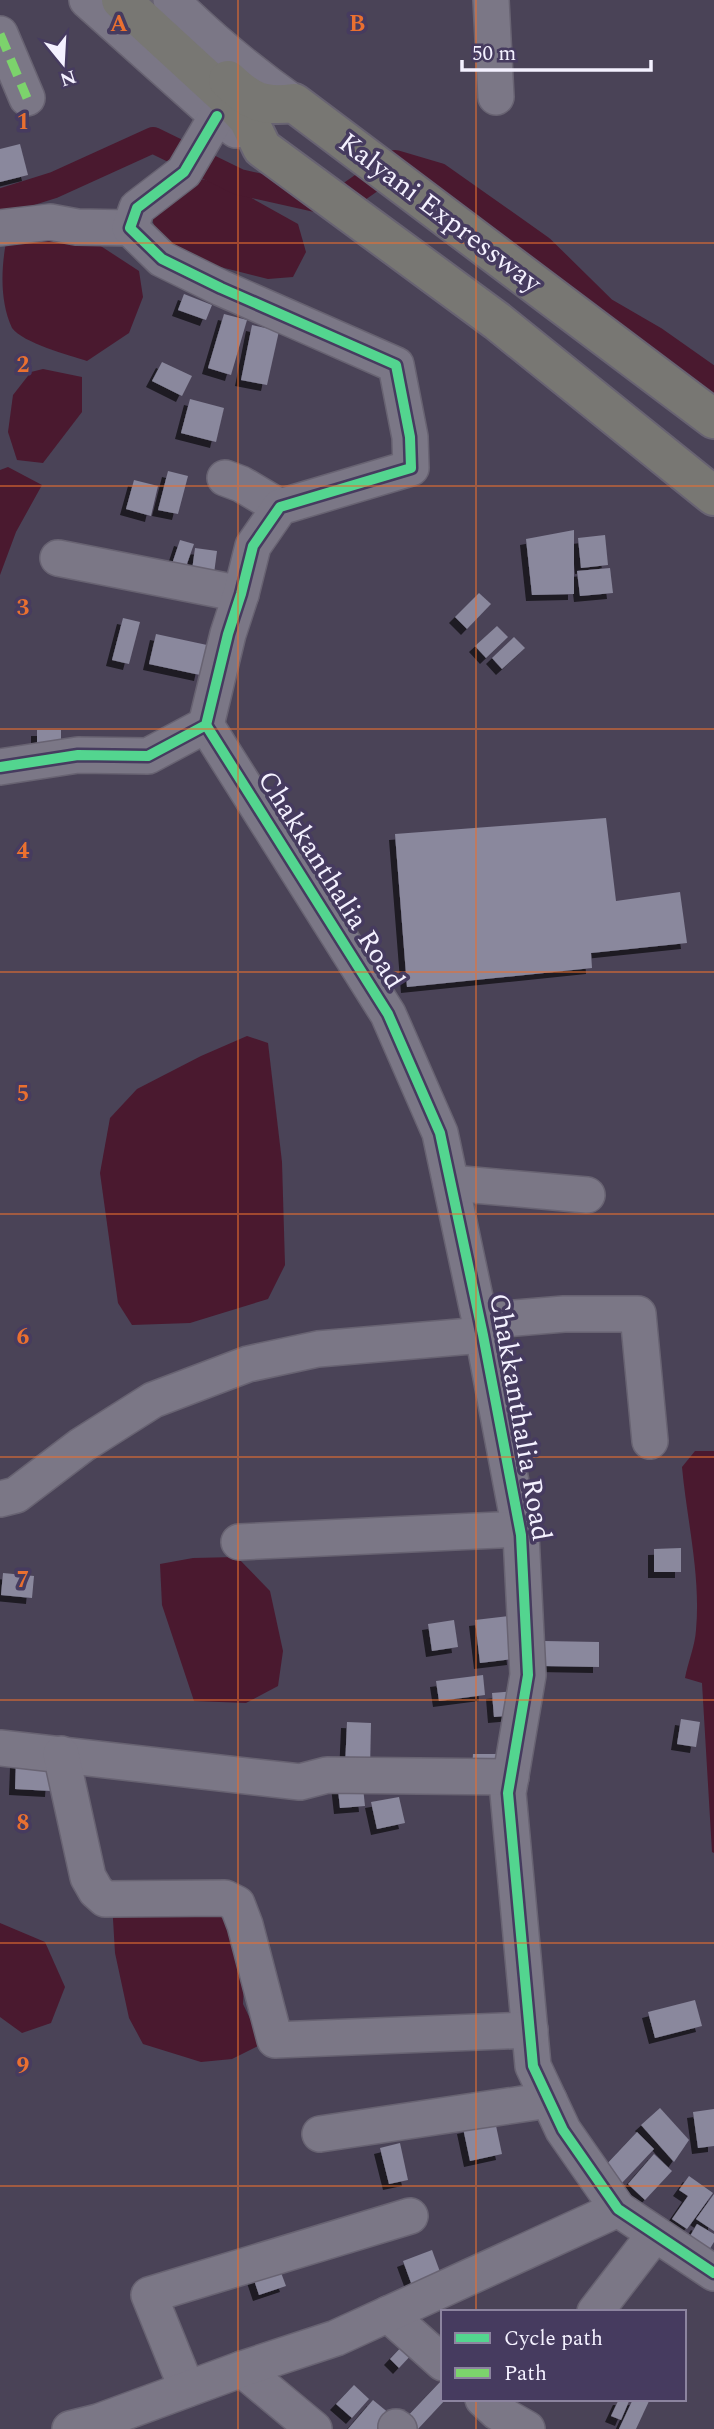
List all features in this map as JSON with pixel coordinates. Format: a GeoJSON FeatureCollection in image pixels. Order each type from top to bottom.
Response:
{"type":"FeatureCollection","features":[{"type":"Feature","properties":{"kind":"highway"},"geometry":{"type":"LineString","coordinates":[[121,0],[230,104]]}},
{"type":"Feature","properties":{"kind":"highway"},"geometry":{"type":"LineString","coordinates":[[140,0],[230,104]]}},
{"type":"Feature","properties":{"kind":"highway"},"geometry":{"type":"LineString","coordinates":[[230,104],[250,98],[272,106],[294,103]]}},
{"type":"Feature","properties":{"kind":"highway","name":"Kalyani Expressway"},"geometry":{"type":"LineString","coordinates":[[294,103],[714,419]]}},
{"type":"Feature","properties":{"kind":"highway","name":"Kalyani Expressway"},"geometry":{"type":"LineString","coordinates":[[230,104],[251,125],[262,148],[497,321],[714,496]]}},
{"type":"Feature","properties":{"kind":"street"},"geometry":{"type":"LineString","coordinates":[[87,0],[230,104],[190,162],[137,208],[130,228]]}},
{"type":"Feature","properties":{"kind":"street","name":"Kalyani Expressway"},"geometry":{"type":"LineString","coordinates":[[171,0],[205,16],[250,72],[294,103]]}},
{"type":"Feature","properties":{"kind":"street"},"geometry":{"type":"LineString","coordinates":[[491,0],[496,97]]}},
{"type":"Feature","properties":{"kind":"street"},"geometry":{"type":"LineString","coordinates":[[0,34],[27,98]]}},
{"type":"Feature","properties":{"kind":"street"},"geometry":{"type":"LineString","coordinates":[[0,228],[50,222],[77,227],[130,228],[162,259],[396,365],[410,437],[411,468],[279,507],[253,546],[206,725],[148,756],[78,755],[0,767]]}},
{"type":"Feature","properties":{"kind":"street"},"geometry":{"type":"LineString","coordinates":[[225,478],[241,484],[279,507]]}},
{"type":"Feature","properties":{"kind":"street"},"geometry":{"type":"LineString","coordinates":[[58,558],[242,594]]}},
{"type":"Feature","properties":{"kind":"street","name":"Chakkanthalia Road"},"geometry":{"type":"LineString","coordinates":[[206,725],[388,1014],[440,1132],[520,1529],[528,1675],[508,1793],[533,2066],[563,2130],[618,2209],[714,2273]]}},
{"type":"Feature","properties":{"kind":"street"},"geometry":{"type":"LineString","coordinates":[[451,1183],[587,1195]]}},
{"type":"Feature","properties":{"kind":"street"},"geometry":{"type":"LineString","coordinates":[[0,1500],[16,1495],[82,1445],[153,1400],[248,1364],[318,1349],[481,1328],[564,1314],[638,1314],[650,1441]]}},
{"type":"Feature","properties":{"kind":"street"},"geometry":{"type":"LineString","coordinates":[[239,1542],[520,1529]]}},
{"type":"Feature","properties":{"kind":"street"},"geometry":{"type":"LineString","coordinates":[[0,1748],[300,1782],[327,1775],[511,1777]]}},
{"type":"Feature","properties":{"kind":"street"},"geometry":{"type":"LineString","coordinates":[[61,1754],[88,1877],[96,1891],[105,1899],[225,1898],[237,1904],[275,2040],[530,2029]]}},
{"type":"Feature","properties":{"kind":"street"},"geometry":{"type":"LineString","coordinates":[[320,2134],[550,2100]]}},
{"type":"Feature","properties":{"kind":"street"},"geometry":{"type":"LineString","coordinates":[[88,2427],[242,2369],[336,2338],[618,2209]]}},
{"type":"Feature","properties":{"kind":"street"},"geometry":{"type":"LineString","coordinates":[[187,2389],[149,2295],[410,2216]]}},
{"type":"Feature","properties":{"kind":"street"},"geometry":{"type":"LineString","coordinates":[[598,2310],[655,2234]]}},
{"type":"Feature","properties":{"kind":"street"},"geometry":{"type":"LineString","coordinates":[[388,2314],[441,2361]]}},
{"type":"Feature","properties":{"kind":"street"},"geometry":{"type":"LineString","coordinates":[[242,2369],[310,2427]]}},
{"type":"Feature","properties":{"kind":"shaded area"},"geometry":{"type":"Polygon","coordinates":[[[187,176],[228,185],[298,224],[306,252],[293,277],[268,279],[193,260],[157,236],[149,208],[187,176]]]}},
{"type":"Feature","properties":{"kind":"shaded area"},"geometry":{"type":"Polygon","coordinates":[[[40,236],[90,239],[139,271],[143,297],[129,333],[87,361],[26,339],[12,328],[8,318],[3,286],[6,242],[40,236]]]}},
{"type":"Feature","properties":{"kind":"shaded area"},"geometry":{"type":"Polygon","coordinates":[[[43,369],[82,377],[82,412],[43,463],[17,460],[8,432],[13,395],[31,372],[43,369]]]}},
{"type":"Feature","properties":{"kind":"shaded area"},"geometry":{"type":"Polygon","coordinates":[[[8,467],[42,485],[16,532],[0,575],[0,470],[8,467]]]}},
{"type":"Feature","properties":{"kind":"shaded area"},"geometry":{"type":"Polygon","coordinates":[[[247,1036],[268,1043],[282,1162],[285,1265],[268,1299],[190,1323],[132,1325],[118,1303],[100,1173],[110,1118],[137,1089],[247,1036]]]}},
{"type":"Feature","properties":{"kind":"shaded area"},"geometry":{"type":"Polygon","coordinates":[[[695,1451],[714,1451],[714,1853],[702,1683],[685,1678],[695,1636],[697,1589],[682,1467],[695,1451]]]}},
{"type":"Feature","properties":{"kind":"shaded area"},"geometry":{"type":"Polygon","coordinates":[[[237,1557],[270,1591],[283,1651],[278,1686],[246,1703],[194,1701],[162,1605],[160,1564],[193,1558],[237,1557]]]}},
{"type":"Feature","properties":{"kind":"shaded area"},"geometry":{"type":"Polygon","coordinates":[[[135,1895],[233,1918],[245,1962],[243,2004],[262,2044],[232,2059],[201,2062],[143,2044],[129,2018],[115,1953],[112,1902],[135,1895]]]}},
{"type":"Feature","properties":{"kind":"shaded area"},"geometry":{"type":"Polygon","coordinates":[[[0,1923],[45,1942],[65,1987],[51,2023],[22,2033],[0,2017],[0,1923]]]}},
{"type":"Feature","properties":{"kind":"building"},"geometry":{"type":"Polygon","coordinates":[[[20,144],[28,175],[0,182],[0,149],[20,144]]]}},
{"type":"Feature","properties":{"kind":"building"},"geometry":{"type":"Polygon","coordinates":[[[184,294],[212,305],[206,320],[178,310],[184,294]]]}},
{"type":"Feature","properties":{"kind":"building"},"geometry":{"type":"Polygon","coordinates":[[[224,314],[247,320],[231,375],[208,368],[224,314]]]}},
{"type":"Feature","properties":{"kind":"building"},"geometry":{"type":"Polygon","coordinates":[[[252,325],[279,331],[267,385],[241,380],[252,325]]]}},
{"type":"Feature","properties":{"kind":"building"},"geometry":{"type":"Polygon","coordinates":[[[162,362],[192,376],[182,396],[152,381],[162,362]]]}},
{"type":"Feature","properties":{"kind":"building"},"geometry":{"type":"Polygon","coordinates":[[[190,399],[224,408],[216,442],[181,433],[190,399]]]}},
{"type":"Feature","properties":{"kind":"building"},"geometry":{"type":"Polygon","coordinates":[[[168,471],[188,476],[178,514],[158,510],[168,471]]]}},
{"type":"Feature","properties":{"kind":"building"},"geometry":{"type":"Polygon","coordinates":[[[134,480],[158,486],[151,516],[126,509],[134,480]]]}},
{"type":"Feature","properties":{"kind":"building"},"geometry":{"type":"Polygon","coordinates":[[[574,530],[574,594],[532,595],[526,539],[574,530]]]}},
{"type":"Feature","properties":{"kind":"building"},"geometry":{"type":"Polygon","coordinates":[[[605,535],[608,565],[581,568],[578,538],[605,535]]]}},
{"type":"Feature","properties":{"kind":"building"},"geometry":{"type":"Polygon","coordinates":[[[180,540],[194,544],[184,572],[171,567],[180,540]]]}},
{"type":"Feature","properties":{"kind":"building"},"geometry":{"type":"Polygon","coordinates":[[[195,548],[217,551],[213,581],[191,578],[195,548]]]}},
{"type":"Feature","properties":{"kind":"building"},"geometry":{"type":"Polygon","coordinates":[[[610,568],[613,593],[580,596],[577,571],[610,568]]]}},
{"type":"Feature","properties":{"kind":"building"},"geometry":{"type":"Polygon","coordinates":[[[479,593],[491,604],[467,629],[455,617],[479,593]]]}},
{"type":"Feature","properties":{"kind":"building"},"geometry":{"type":"Polygon","coordinates":[[[123,618],[140,622],[129,664],[112,660],[123,618]]]}},
{"type":"Feature","properties":{"kind":"building"},"geometry":{"type":"Polygon","coordinates":[[[497,626],[508,637],[486,658],[475,646],[497,626]]]}},
{"type":"Feature","properties":{"kind":"building"},"geometry":{"type":"Polygon","coordinates":[[[156,634],[207,645],[200,675],[149,664],[156,634]]]}},
{"type":"Feature","properties":{"kind":"building"},"geometry":{"type":"Polygon","coordinates":[[[514,637],[525,648],[502,669],[492,658],[514,637]]]}},
{"type":"Feature","properties":{"kind":"building"},"geometry":{"type":"Polygon","coordinates":[[[37,730],[61,730],[61,755],[37,756],[37,730]]]}},
{"type":"Feature","properties":{"kind":"building"},"geometry":{"type":"Polygon","coordinates":[[[606,818],[616,901],[680,892],[687,943],[591,953],[592,968],[407,987],[395,834],[606,818]]]}},
{"type":"Feature","properties":{"kind":"building"},"geometry":{"type":"Polygon","coordinates":[[[681,1548],[681,1572],[654,1572],[654,1549],[681,1548]]]}},
{"type":"Feature","properties":{"kind":"building"},"geometry":{"type":"Polygon","coordinates":[[[3,1573],[34,1576],[32,1598],[1,1595],[3,1573]]]}},
{"type":"Feature","properties":{"kind":"building"},"geometry":{"type":"Polygon","coordinates":[[[509,1616],[513,1659],[480,1663],[475,1620],[509,1616]]]}},
{"type":"Feature","properties":{"kind":"building"},"geometry":{"type":"Polygon","coordinates":[[[454,1620],[458,1647],[432,1651],[428,1624],[454,1620]]]}},
{"type":"Feature","properties":{"kind":"building"},"geometry":{"type":"Polygon","coordinates":[[[544,1641],[599,1642],[599,1667],[544,1666],[544,1641]]]}},
{"type":"Feature","properties":{"kind":"building"},"geometry":{"type":"Polygon","coordinates":[[[483,1675],[485,1695],[439,1701],[436,1681],[483,1675]]]}},
{"type":"Feature","properties":{"kind":"building"},"geometry":{"type":"Polygon","coordinates":[[[516,1691],[518,1715],[494,1717],[492,1693],[516,1691]]]}},
{"type":"Feature","properties":{"kind":"building"},"geometry":{"type":"Polygon","coordinates":[[[681,1719],[700,1722],[696,1747],[677,1744],[681,1719]]]}},
{"type":"Feature","properties":{"kind":"building"},"geometry":{"type":"Polygon","coordinates":[[[347,1722],[371,1723],[370,1769],[345,1768],[347,1722]]]}},
{"type":"Feature","properties":{"kind":"building"},"geometry":{"type":"Polygon","coordinates":[[[473,1754],[499,1754],[499,1769],[472,1769],[473,1754]]]}},
{"type":"Feature","properties":{"kind":"building"},"geometry":{"type":"Polygon","coordinates":[[[16,1761],[53,1763],[51,1791],[15,1789],[16,1761]]]}},
{"type":"Feature","properties":{"kind":"building"},"geometry":{"type":"Polygon","coordinates":[[[362,1778],[365,1806],[340,1808],[337,1781],[362,1778]]]}},
{"type":"Feature","properties":{"kind":"building"},"geometry":{"type":"Polygon","coordinates":[[[399,1797],[405,1823],[377,1829],[371,1802],[399,1797]]]}},
{"type":"Feature","properties":{"kind":"building"},"geometry":{"type":"Polygon","coordinates":[[[695,2000],[702,2026],[655,2038],[648,2012],[695,2000]]]}},
{"type":"Feature","properties":{"kind":"building"},"geometry":{"type":"Polygon","coordinates":[[[660,2108],[689,2140],[674,2162],[641,2125],[660,2108]]]}},
{"type":"Feature","properties":{"kind":"building"},"geometry":{"type":"Polygon","coordinates":[[[714,2109],[714,2146],[698,2148],[693,2112],[714,2109]]]}},
{"type":"Feature","properties":{"kind":"building"},"geometry":{"type":"Polygon","coordinates":[[[495,2121],[502,2154],[470,2161],[463,2128],[495,2121]]]}},
{"type":"Feature","properties":{"kind":"building"},"geometry":{"type":"Polygon","coordinates":[[[637,2132],[654,2149],[621,2184],[603,2168],[637,2132]]]}},
{"type":"Feature","properties":{"kind":"building"},"geometry":{"type":"Polygon","coordinates":[[[400,2143],[408,2180],[389,2184],[380,2148],[400,2143]]]}},
{"type":"Feature","properties":{"kind":"building"},"geometry":{"type":"Polygon","coordinates":[[[654,2154],[672,2171],[645,2200],[628,2184],[654,2154]]]}},
{"type":"Feature","properties":{"kind":"building"},"geometry":{"type":"Polygon","coordinates":[[[689,2176],[713,2193],[687,2229],[672,2219],[688,2196],[679,2190],[689,2176]]]}},
{"type":"Feature","properties":{"kind":"building"},"geometry":{"type":"Polygon","coordinates":[[[714,2194],[714,2231],[696,2219],[714,2194]]]}},
{"type":"Feature","properties":{"kind":"building"},"geometry":{"type":"Polygon","coordinates":[[[697,2224],[714,2234],[714,2242],[706,2255],[686,2243],[697,2224]]]}},
{"type":"Feature","properties":{"kind":"building"},"geometry":{"type":"Polygon","coordinates":[[[432,2250],[443,2280],[414,2291],[403,2261],[432,2250]]]}},
{"type":"Feature","properties":{"kind":"building"},"geometry":{"type":"Polygon","coordinates":[[[277,2262],[286,2286],[259,2295],[251,2271],[277,2262]]]}},
{"type":"Feature","properties":{"kind":"building"},"geometry":{"type":"Polygon","coordinates":[[[405,2343],[414,2352],[399,2368],[390,2359],[405,2343]]]}},
{"type":"Feature","properties":{"kind":"building"},"geometry":{"type":"Polygon","coordinates":[[[441,2381],[441,2401],[444,2401],[418,2429],[409,2429],[402,2422],[441,2381]]]}},
{"type":"Feature","properties":{"kind":"building"},"geometry":{"type":"Polygon","coordinates":[[[354,2385],[369,2399],[352,2418],[336,2404],[354,2385]]]}},
{"type":"Feature","properties":{"kind":"building"},"geometry":{"type":"Polygon","coordinates":[[[373,2400],[390,2414],[377,2429],[348,2429],[373,2400]]]}},
{"type":"Feature","properties":{"kind":"building"},"geometry":{"type":"Polygon","coordinates":[[[618,2401],[629,2401],[621,2420],[611,2416],[618,2401]]]}},
{"type":"Feature","properties":{"kind":"building"},"geometry":{"type":"Polygon","coordinates":[[[632,2401],[649,2401],[636,2429],[619,2429],[632,2401]]]}},
{"type":"Feature","properties":{"kind":"waterway"},"geometry":{"type":"LineString","coordinates":[[0,202],[54,185],[153,140],[239,182],[316,199],[345,198],[395,163],[439,176],[541,248],[604,310],[654,339],[714,381]]}},
{"type":"Feature","properties":{"kind":"marked path"},"geometry":{"type":"LineString","coordinates":[[0,34],[27,98]]}},
{"type":"Feature","properties":{"kind":"cycle path"},"geometry":{"type":"LineString","coordinates":[[0,767],[78,755],[148,756],[206,725],[253,546],[280,507],[411,468],[410,437],[396,365],[162,259],[130,228],[137,208],[184,172],[217,116]]}},
{"type":"Feature","properties":{"kind":"cycle path"},"geometry":{"type":"LineString","coordinates":[[206,725],[388,1014],[440,1133],[483,1335],[521,1535],[528,1675],[508,1793],[533,2066],[563,2130],[618,2209],[714,2273]]}}]}
